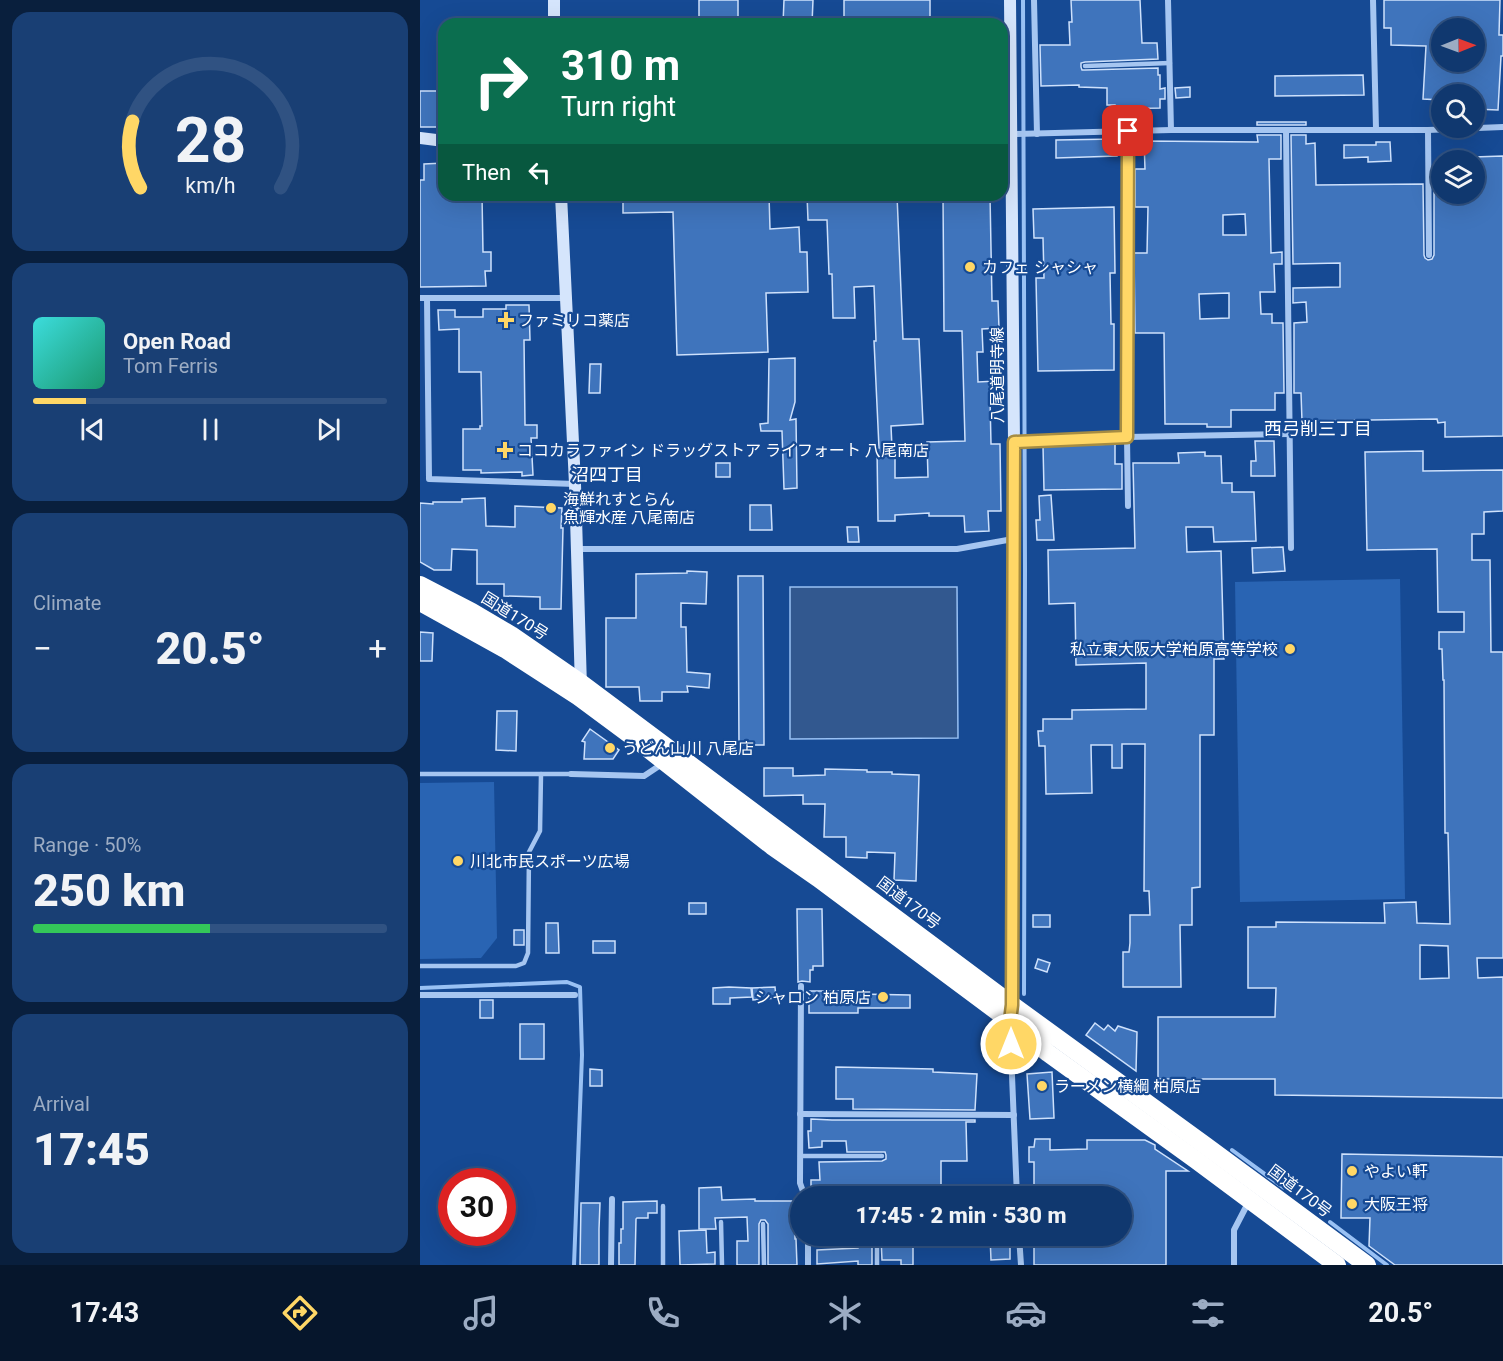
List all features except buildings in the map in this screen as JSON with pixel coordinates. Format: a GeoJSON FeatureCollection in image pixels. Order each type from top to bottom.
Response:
{"type":"FeatureCollection","features":[{"type":"Feature","properties":{"kind":"highway","name":"国道170号"},"geometry":{"type":"LineString","coordinates":[[420,585],[511,635],[665,762],[772,846],[1206,1146],[1366,1265]]}},
{"type":"Feature","properties":{"kind":"highway","name":"国道170号"},"geometry":{"type":"LineString","coordinates":[[420,602],[580,690],[1011,1013],[1048,1053],[1337,1265]]}},
{"type":"Feature","properties":{"kind":"main road"},"geometry":{"type":"LineString","coordinates":[[554,0],[554,18]]}},
{"type":"Feature","properties":{"kind":"main road","name":"八尾道明寺線"},"geometry":{"type":"LineString","coordinates":[[1008,89],[1010,0]]}},
{"type":"Feature","properties":{"kind":"main road"},"geometry":{"type":"LineString","coordinates":[[420,138],[438,140]]}},
{"type":"Feature","properties":{"kind":"main road","name":"八尾道明寺線"},"geometry":{"type":"LineString","coordinates":[[1008,162],[1018,441],[1014,539],[1011,1013]]}},
{"type":"Feature","properties":{"kind":"main road"},"geometry":{"type":"LineString","coordinates":[[561,201],[578,549],[580,690]]}},
{"type":"Feature","properties":{"kind":"street"},"geometry":{"type":"LineString","coordinates":[[1034,0],[1037,134]]}},
{"type":"Feature","properties":{"kind":"street"},"geometry":{"type":"LineString","coordinates":[[1168,0],[1171,130]]}},
{"type":"Feature","properties":{"kind":"street"},"geometry":{"type":"LineString","coordinates":[[1373,0],[1376,129]]}},
{"type":"Feature","properties":{"kind":"street"},"geometry":{"type":"LineString","coordinates":[[1008,134],[1171,130],[1503,128]]}},
{"type":"Feature","properties":{"kind":"street"},"geometry":{"type":"LineString","coordinates":[[1286,130],[1291,548]]}},
{"type":"Feature","properties":{"kind":"street"},"geometry":{"type":"LineString","coordinates":[[1428,130],[1429,255]]}},
{"type":"Feature","properties":{"kind":"street"},"geometry":{"type":"LineString","coordinates":[[1128,131],[1128,506]]}},
{"type":"Feature","properties":{"kind":"street"},"geometry":{"type":"LineString","coordinates":[[567,298],[424,298],[428,354],[429,479],[575,484]]}},
{"type":"Feature","properties":{"kind":"street"},"geometry":{"type":"LineString","coordinates":[[1018,441],[1289,434]]}},
{"type":"Feature","properties":{"kind":"street"},"geometry":{"type":"LineString","coordinates":[[578,549],[957,549],[1014,539]]}},
{"type":"Feature","properties":{"kind":"street"},"geometry":{"type":"LineString","coordinates":[[570,774],[644,776],[665,762]]}},
{"type":"Feature","properties":{"kind":"street"},"geometry":{"type":"LineString","coordinates":[[801,986],[801,1186]]}},
{"type":"Feature","properties":{"kind":"street"},"geometry":{"type":"LineString","coordinates":[[420,995],[575,995]]}},
{"type":"Feature","properties":{"kind":"street"},"geometry":{"type":"LineString","coordinates":[[1011,1013],[1017,1186]]}},
{"type":"Feature","properties":{"kind":"street"},"geometry":{"type":"LineString","coordinates":[[800,1114],[1014,1115]]}},
{"type":"Feature","properties":{"kind":"street"},"geometry":{"type":"LineString","coordinates":[[611,1265],[612,1199]]}},
{"type":"Feature","properties":{"kind":"street"},"geometry":{"type":"LineString","coordinates":[[1234,1265],[1234,1230],[1249,1200]]}},
{"type":"Feature","properties":{"kind":"street"},"geometry":{"type":"LineString","coordinates":[[808,1246],[808,1265]]}},
{"type":"Feature","properties":{"kind":"street"},"geometry":{"type":"LineString","coordinates":[[1020,1246],[1021,1265]]}},
{"type":"Feature","properties":{"kind":"lane"},"geometry":{"type":"LineString","coordinates":[[1085,66],[1170,63]]}},
{"type":"Feature","properties":{"kind":"lane"},"geometry":{"type":"LineString","coordinates":[[420,354],[428,354]]}},
{"type":"Feature","properties":{"kind":"lane"},"geometry":{"type":"LineString","coordinates":[[420,397],[428,397]]}},
{"type":"Feature","properties":{"kind":"lane"},"geometry":{"type":"LineString","coordinates":[[420,774],[570,774]]}},
{"type":"Feature","properties":{"kind":"lane"},"geometry":{"type":"LineString","coordinates":[[420,966],[516,966],[524,963],[528,953],[529,852],[540,831],[541,774]]}},
{"type":"Feature","properties":{"kind":"lane"},"geometry":{"type":"LineString","coordinates":[[800,1156],[882,1156]]}},
{"type":"Feature","properties":{"kind":"lane"},"geometry":{"type":"LineString","coordinates":[[663,1206],[663,1265]]}},
{"type":"Feature","properties":{"kind":"lane"},"geometry":{"type":"LineString","coordinates":[[721,1222],[722,1265]]}},
{"type":"Feature","properties":{"kind":"lane"},"geometry":{"type":"LineString","coordinates":[[763,1224],[764,1265]]}},
{"type":"Feature","properties":{"kind":"lane"},"geometry":{"type":"LineString","coordinates":[[877,1246],[877,1265]]}},
{"type":"Feature","properties":{"kind":"shaded area"},"geometry":{"type":"Polygon","coordinates":[[[1400,579],[1405,899],[1240,902],[1235,582],[1400,579]]]}},
{"type":"Feature","properties":{"kind":"shaded area"},"geometry":{"type":"Polygon","coordinates":[[[790,587],[957,587],[958,738],[790,739],[790,587]]]}},
{"type":"Feature","properties":{"kind":"shaded area","name":"川北市民スポーツ広場"},"geometry":{"type":"Polygon","coordinates":[[[494,782],[497,938],[481,958],[420,959],[420,783],[494,782]]]}},
{"type":"Feature","properties":{"kind":"waterway"},"geometry":{"type":"LineString","coordinates":[[1023,0],[1024,994]]}},
{"type":"Feature","properties":{"kind":"waterway"},"geometry":{"type":"LineString","coordinates":[[420,988],[567,982],[580,987],[582,1055],[574,1265]]}},
{"type":"Feature","properties":{"kind":"waterway"},"geometry":{"type":"LineString","coordinates":[[1232,1150],[1284,1188]]}},
{"type":"Feature","properties":{"kind":"waterway"},"geometry":{"type":"LineString","coordinates":[[1330,1222],[1387,1265]]}},
{"type":"Feature","properties":{"kind":"place","name":"カフェ シャシャ"},"geometry":{"type":"Point","coordinates":[970,267]}},
{"type":"Feature","properties":{"kind":"place","name":"ファミリコ薬店"},"geometry":{"type":"Point","coordinates":[506,320]}},
{"type":"Feature","properties":{"kind":"place","name":"ココカラファイン ドラッグストア ライフォート 八尾南店"},"geometry":{"type":"Point","coordinates":[505,450]}},
{"type":"Feature","properties":{"kind":"place","name":"海鮮れすとらん 魚輝水産 八尾南店"},"geometry":{"type":"Point","coordinates":[551,508]}},
{"type":"Feature","properties":{"kind":"place","name":"私立東大阪大学柏原高等学校"},"geometry":{"type":"Point","coordinates":[1290,649]}},
{"type":"Feature","properties":{"kind":"place","name":"うどん山川 八尾店"},"geometry":{"type":"Point","coordinates":[610,748]}},
{"type":"Feature","properties":{"kind":"place","name":"川北市民スポーツ広場"},"geometry":{"type":"Point","coordinates":[458,861]}},
{"type":"Feature","properties":{"kind":"place","name":"シャロン 柏原店"},"geometry":{"type":"Point","coordinates":[883,997]}},
{"type":"Feature","properties":{"kind":"place","name":"ラーメン横綱 柏原店"},"geometry":{"type":"Point","coordinates":[1042,1086]}},
{"type":"Feature","properties":{"kind":"place","name":"やよい軒"},"geometry":{"type":"Point","coordinates":[1352,1171]}},
{"type":"Feature","properties":{"kind":"place","name":"大阪王将"},"geometry":{"type":"Point","coordinates":[1352,1204]}},
{"type":"Feature","properties":{"kind":"district","name":"西弓削三丁目"},"geometry":{"type":"Point","coordinates":[1318,428]}},
{"type":"Feature","properties":{"kind":"district","name":"沼四丁目"},"geometry":{"type":"Point","coordinates":[607,474]}},
{"type":"Feature","properties":{"kind":"route"},"geometry":{"type":"LineString","coordinates":[[1011,1044],[1014,442],[1127,437],[1128,131]]}}]}
